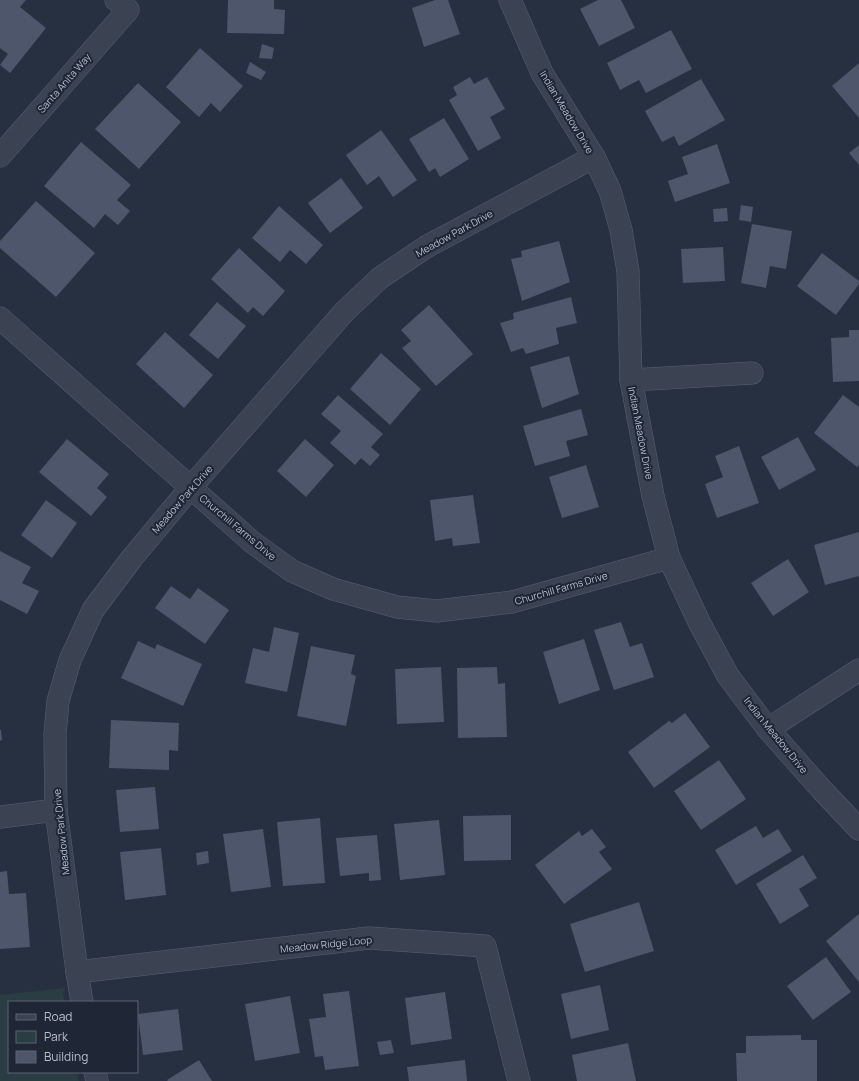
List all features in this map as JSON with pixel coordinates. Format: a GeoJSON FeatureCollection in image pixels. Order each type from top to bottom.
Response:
{"type":"FeatureCollection","features":[{"type":"Feature","properties":{"kind":"street","name":"Indian Meadow Drive"},"geometry":{"type":"LineString","coordinates":[[510,0],[542,73],[594,157],[610,190],[622,230],[628,271],[631,380],[653,496],[669,558],[700,624],[728,676],[768,729],[859,829]]}},
{"type":"Feature","properties":{"kind":"street","name":"Santa Anita Way"},"geometry":{"type":"LineString","coordinates":[[0,156],[122,5]]}},
{"type":"Feature","properties":{"kind":"street","name":"Meadow Park Drive"},"geometry":{"type":"LineString","coordinates":[[82,1001],[76,972],[56,810],[55,734],[58,701],[70,660],[93,610],[132,558],[191,487],[344,312],[380,278],[426,247],[594,157]]}},
{"type":"Feature","properties":{"kind":"street","name":"Churchill Farms Drive"},"geometry":{"type":"LineString","coordinates":[[0,318],[252,542],[292,571],[333,589],[396,607],[437,611],[512,602],[669,558]]}},
{"type":"Feature","properties":{"kind":"street"},"geometry":{"type":"LineString","coordinates":[[631,380],[752,373]]}},
{"type":"Feature","properties":{"kind":"street"},"geometry":{"type":"LineString","coordinates":[[768,729],[859,670]]}},
{"type":"Feature","properties":{"kind":"street"},"geometry":{"type":"LineString","coordinates":[[0,817],[56,810]]}},
{"type":"Feature","properties":{"kind":"street","name":"Meadow Ridge Loop"},"geometry":{"type":"LineString","coordinates":[[76,972],[369,938],[485,946],[519,1081]]}},
{"type":"Feature","properties":{"kind":"green space"},"geometry":{"type":"Polygon","coordinates":[[[65,988],[63,994],[65,1001],[8,1001],[8,1073],[77,1073],[79,1081],[0,1081],[0,995],[65,988]]]}},
{"type":"Feature","properties":{"kind":"building"},"geometry":{"type":"Polygon","coordinates":[[[0,0],[26,0],[20,7],[46,28],[10,73],[0,65],[8,54],[0,48],[0,0]]]}},
{"type":"Feature","properties":{"kind":"building"},"geometry":{"type":"Polygon","coordinates":[[[228,0],[274,0],[274,9],[285,10],[284,34],[227,33],[228,0]]]}},
{"type":"Feature","properties":{"kind":"building"},"geometry":{"type":"Polygon","coordinates":[[[435,0],[448,0],[460,34],[424,47],[412,8],[435,0]]]}},
{"type":"Feature","properties":{"kind":"building"},"geometry":{"type":"Polygon","coordinates":[[[598,0],[621,0],[635,28],[599,46],[580,9],[598,0]]]}},
{"type":"Feature","properties":{"kind":"building"},"geometry":{"type":"Polygon","coordinates":[[[671,30],[692,69],[646,93],[639,80],[620,90],[607,63],[671,30]]]}},
{"type":"Feature","properties":{"kind":"building"},"geometry":{"type":"Polygon","coordinates":[[[262,44],[274,48],[272,59],[259,58],[262,44]]]}},
{"type":"Feature","properties":{"kind":"building"},"geometry":{"type":"Polygon","coordinates":[[[200,48],[243,86],[220,112],[211,103],[199,117],[166,87],[200,48]]]}},
{"type":"Feature","properties":{"kind":"building"},"geometry":{"type":"Polygon","coordinates":[[[250,62],[266,72],[261,80],[246,73],[250,62]]]}},
{"type":"Feature","properties":{"kind":"building"},"geometry":{"type":"Polygon","coordinates":[[[859,63],[859,118],[832,86],[859,63]]]}},
{"type":"Feature","properties":{"kind":"building"},"geometry":{"type":"Polygon","coordinates":[[[470,77],[474,84],[487,77],[505,109],[490,117],[501,138],[478,151],[449,100],[457,95],[453,87],[470,77]]]}},
{"type":"Feature","properties":{"kind":"building"},"geometry":{"type":"Polygon","coordinates":[[[701,79],[725,120],[679,146],[674,136],[662,142],[645,111],[701,79]]]}},
{"type":"Feature","properties":{"kind":"building"},"geometry":{"type":"Polygon","coordinates":[[[138,83],[181,122],[139,169],[95,129],[138,83]]]}},
{"type":"Feature","properties":{"kind":"building"},"geometry":{"type":"Polygon","coordinates":[[[444,118],[469,159],[440,177],[435,168],[429,172],[409,139],[444,118]]]}},
{"type":"Feature","properties":{"kind":"building"},"geometry":{"type":"Polygon","coordinates":[[[381,130],[417,180],[393,197],[379,176],[367,185],[346,155],[381,130]]]}},
{"type":"Feature","properties":{"kind":"building"},"geometry":{"type":"Polygon","coordinates":[[[81,142],[131,185],[117,200],[130,211],[118,225],[105,214],[94,228],[44,186],[81,142]]]}},
{"type":"Feature","properties":{"kind":"building"},"geometry":{"type":"Polygon","coordinates":[[[717,144],[730,183],[675,202],[668,181],[688,174],[682,157],[717,144]]]}},
{"type":"Feature","properties":{"kind":"building"},"geometry":{"type":"Polygon","coordinates":[[[859,145],[859,165],[849,153],[859,145]]]}},
{"type":"Feature","properties":{"kind":"building"},"geometry":{"type":"Polygon","coordinates":[[[341,178],[363,208],[330,233],[308,203],[341,178]]]}},
{"type":"Feature","properties":{"kind":"building"},"geometry":{"type":"Polygon","coordinates":[[[36,201],[95,253],[56,297],[0,248],[0,241],[36,201]]]}},
{"type":"Feature","properties":{"kind":"building"},"geometry":{"type":"Polygon","coordinates":[[[741,205],[753,207],[751,222],[739,220],[741,205]]]}},
{"type":"Feature","properties":{"kind":"building"},"geometry":{"type":"Polygon","coordinates":[[[279,206],[323,245],[306,264],[290,250],[280,262],[252,238],[279,206]]]}},
{"type":"Feature","properties":{"kind":"building"},"geometry":{"type":"Polygon","coordinates":[[[727,208],[728,221],[714,222],[713,209],[727,208]]]}},
{"type":"Feature","properties":{"kind":"building"},"geometry":{"type":"Polygon","coordinates":[[[752,224],[792,231],[786,269],[770,266],[766,288],[741,283],[752,224]]]}},
{"type":"Feature","properties":{"kind":"building"},"geometry":{"type":"Polygon","coordinates":[[[559,241],[570,282],[522,301],[511,259],[522,257],[521,251],[559,241]]]}},
{"type":"Feature","properties":{"kind":"building"},"geometry":{"type":"Polygon","coordinates":[[[723,247],[725,281],[683,283],[681,249],[723,247]]]}},
{"type":"Feature","properties":{"kind":"building"},"geometry":{"type":"Polygon","coordinates":[[[239,248],[285,291],[263,316],[253,307],[248,313],[211,279],[239,248]]]}},
{"type":"Feature","properties":{"kind":"building"},"geometry":{"type":"Polygon","coordinates":[[[822,253],[859,281],[859,284],[836,315],[797,286],[822,253]]]}},
{"type":"Feature","properties":{"kind":"building"},"geometry":{"type":"Polygon","coordinates":[[[571,297],[577,323],[556,328],[559,344],[526,354],[523,348],[511,352],[500,323],[514,319],[513,313],[571,297]]]}},
{"type":"Feature","properties":{"kind":"building"},"geometry":{"type":"Polygon","coordinates":[[[217,302],[246,326],[218,359],[189,335],[217,302]]]}},
{"type":"Feature","properties":{"kind":"building"},"geometry":{"type":"Polygon","coordinates":[[[429,305],[473,354],[436,386],[402,348],[411,341],[401,330],[429,305]]]}},
{"type":"Feature","properties":{"kind":"building"},"geometry":{"type":"Polygon","coordinates":[[[849,330],[859,330],[859,381],[833,382],[831,338],[849,337],[849,330]]]}},
{"type":"Feature","properties":{"kind":"building"},"geometry":{"type":"Polygon","coordinates":[[[165,332],[213,375],[184,408],[136,364],[165,332]]]}},
{"type":"Feature","properties":{"kind":"building"},"geometry":{"type":"Polygon","coordinates":[[[381,353],[421,389],[390,425],[350,389],[381,353]]]}},
{"type":"Feature","properties":{"kind":"building"},"geometry":{"type":"Polygon","coordinates":[[[569,356],[579,394],[542,408],[530,367],[569,356]]]}},
{"type":"Feature","properties":{"kind":"building"},"geometry":{"type":"Polygon","coordinates":[[[338,395],[383,434],[371,447],[380,455],[370,466],[361,458],[355,465],[330,443],[341,431],[321,414],[338,395]]]}},
{"type":"Feature","properties":{"kind":"building"},"geometry":{"type":"Polygon","coordinates":[[[843,395],[859,407],[859,465],[857,467],[814,433],[843,395]]]}},
{"type":"Feature","properties":{"kind":"building"},"geometry":{"type":"Polygon","coordinates":[[[581,409],[588,435],[566,441],[570,456],[535,466],[523,426],[581,409]]]}},
{"type":"Feature","properties":{"kind":"building"},"geometry":{"type":"Polygon","coordinates":[[[798,437],[816,470],[779,490],[761,457],[798,437]]]}},
{"type":"Feature","properties":{"kind":"building"},"geometry":{"type":"Polygon","coordinates":[[[67,439],[109,474],[97,488],[107,497],[91,516],[39,472],[67,439]]]}},
{"type":"Feature","properties":{"kind":"building"},"geometry":{"type":"Polygon","coordinates":[[[305,439],[334,465],[306,497],[277,471],[305,439]]]}},
{"type":"Feature","properties":{"kind":"building"},"geometry":{"type":"Polygon","coordinates":[[[739,446],[759,503],[717,518],[705,484],[723,477],[715,456],[739,446]]]}},
{"type":"Feature","properties":{"kind":"building"},"geometry":{"type":"Polygon","coordinates":[[[586,465],[599,507],[562,518],[549,477],[586,465]]]}},
{"type":"Feature","properties":{"kind":"building"},"geometry":{"type":"Polygon","coordinates":[[[473,495],[480,543],[453,546],[452,538],[435,541],[430,500],[473,495]]]}},
{"type":"Feature","properties":{"kind":"building"},"geometry":{"type":"Polygon","coordinates":[[[46,500],[77,523],[52,558],[21,535],[46,500]]]}},
{"type":"Feature","properties":{"kind":"building"},"geometry":{"type":"Polygon","coordinates":[[[859,532],[859,576],[825,585],[814,545],[859,532]]]}},
{"type":"Feature","properties":{"kind":"building"},"geometry":{"type":"Polygon","coordinates":[[[0,551],[31,567],[22,583],[39,591],[27,614],[0,600],[0,551]]]}},
{"type":"Feature","properties":{"kind":"building"},"geometry":{"type":"Polygon","coordinates":[[[788,559],[809,592],[773,616],[751,583],[788,559]]]}},
{"type":"Feature","properties":{"kind":"building"},"geometry":{"type":"Polygon","coordinates":[[[171,586],[190,599],[198,588],[229,610],[205,644],[155,608],[171,586]]]}},
{"type":"Feature","properties":{"kind":"building"},"geometry":{"type":"Polygon","coordinates":[[[621,622],[630,647],[642,643],[654,677],[614,690],[594,630],[621,622]]]}},
{"type":"Feature","properties":{"kind":"building"},"geometry":{"type":"Polygon","coordinates":[[[274,627],[299,633],[287,692],[245,683],[253,648],[269,652],[274,627]]]}},
{"type":"Feature","properties":{"kind":"building"},"geometry":{"type":"Polygon","coordinates":[[[584,639],[600,690],[559,704],[543,652],[584,639]]]}},
{"type":"Feature","properties":{"kind":"building"},"geometry":{"type":"Polygon","coordinates":[[[138,641],[155,649],[157,644],[202,664],[183,706],[121,678],[138,641]]]}},
{"type":"Feature","properties":{"kind":"building"},"geometry":{"type":"Polygon","coordinates":[[[311,646],[355,655],[351,674],[356,676],[346,726],[297,716],[311,646]]]}},
{"type":"Feature","properties":{"kind":"building"},"geometry":{"type":"Polygon","coordinates":[[[441,667],[444,722],[397,724],[395,669],[441,667]]]}},
{"type":"Feature","properties":{"kind":"building"},"geometry":{"type":"Polygon","coordinates":[[[497,667],[498,684],[505,683],[507,737],[458,738],[457,668],[497,667]]]}},
{"type":"Feature","properties":{"kind":"building"},"geometry":{"type":"Polygon","coordinates":[[[685,713],[710,747],[654,788],[628,752],[669,721],[672,723],[685,713]]]}},
{"type":"Feature","properties":{"kind":"building"},"geometry":{"type":"Polygon","coordinates":[[[111,720],[179,723],[178,751],[169,750],[169,770],[109,768],[111,720]]]}},
{"type":"Feature","properties":{"kind":"building"},"geometry":{"type":"Polygon","coordinates":[[[0,730],[2,740],[0,741],[0,730]]]}},
{"type":"Feature","properties":{"kind":"building"},"geometry":{"type":"Polygon","coordinates":[[[719,760],[746,799],[701,830],[674,791],[719,760]]]}},
{"type":"Feature","properties":{"kind":"building"},"geometry":{"type":"Polygon","coordinates":[[[155,787],[159,829],[120,832],[116,790],[155,787]]]}},
{"type":"Feature","properties":{"kind":"building"},"geometry":{"type":"Polygon","coordinates":[[[511,815],[511,860],[464,861],[463,816],[511,815]]]}},
{"type":"Feature","properties":{"kind":"building"},"geometry":{"type":"Polygon","coordinates":[[[320,818],[325,883],[283,886],[277,822],[320,818]]]}},
{"type":"Feature","properties":{"kind":"building"},"geometry":{"type":"Polygon","coordinates":[[[439,820],[445,875],[400,880],[394,824],[439,820]]]}},
{"type":"Feature","properties":{"kind":"building"},"geometry":{"type":"Polygon","coordinates":[[[756,826],[763,838],[778,829],[792,851],[736,885],[715,850],[756,826]]]}},
{"type":"Feature","properties":{"kind":"building"},"geometry":{"type":"Polygon","coordinates":[[[263,829],[271,887],[231,892],[223,834],[263,829]]]}},
{"type":"Feature","properties":{"kind":"building"},"geometry":{"type":"Polygon","coordinates":[[[592,829],[606,847],[599,852],[612,869],[564,904],[535,865],[579,831],[582,836],[592,829]]]}},
{"type":"Feature","properties":{"kind":"building"},"geometry":{"type":"Polygon","coordinates":[[[377,835],[381,880],[369,881],[369,873],[340,876],[336,838],[377,835]]]}},
{"type":"Feature","properties":{"kind":"building"},"geometry":{"type":"Polygon","coordinates":[[[161,848],[166,895],[125,900],[120,852],[161,848]]]}},
{"type":"Feature","properties":{"kind":"building"},"geometry":{"type":"Polygon","coordinates":[[[208,851],[209,863],[197,865],[196,853],[208,851]]]}},
{"type":"Feature","properties":{"kind":"building"},"geometry":{"type":"Polygon","coordinates":[[[803,855],[817,878],[799,889],[809,906],[780,924],[756,884],[803,855]]]}},
{"type":"Feature","properties":{"kind":"building"},"geometry":{"type":"Polygon","coordinates":[[[7,871],[9,894],[26,893],[30,947],[0,949],[0,872],[7,871]]]}},
{"type":"Feature","properties":{"kind":"building"},"geometry":{"type":"Polygon","coordinates":[[[639,902],[654,951],[585,972],[570,924],[639,902]]]}},
{"type":"Feature","properties":{"kind":"building"},"geometry":{"type":"Polygon","coordinates":[[[859,914],[859,982],[826,941],[859,914]]]}},
{"type":"Feature","properties":{"kind":"building"},"geometry":{"type":"Polygon","coordinates":[[[826,957],[851,992],[813,1020],[787,986],[826,957]]]}},
{"type":"Feature","properties":{"kind":"building"},"geometry":{"type":"Polygon","coordinates":[[[600,985],[609,1030],[571,1039],[561,994],[600,985]]]}},
{"type":"Feature","properties":{"kind":"building"},"geometry":{"type":"Polygon","coordinates":[[[349,991],[359,1066],[325,1070],[323,1056],[315,1057],[309,1019],[326,1017],[323,994],[349,991]]]}},
{"type":"Feature","properties":{"kind":"building"},"geometry":{"type":"Polygon","coordinates":[[[445,992],[452,1039],[411,1045],[405,998],[445,992]]]}},
{"type":"Feature","properties":{"kind":"building"},"geometry":{"type":"Polygon","coordinates":[[[290,996],[300,1053],[255,1061],[245,1004],[290,996]]]}},
{"type":"Feature","properties":{"kind":"building"},"geometry":{"type":"Polygon","coordinates":[[[178,1009],[183,1050],[143,1055],[138,1014],[178,1009]]]}},
{"type":"Feature","properties":{"kind":"building"},"geometry":{"type":"Polygon","coordinates":[[[801,1035],[801,1040],[817,1040],[817,1081],[737,1081],[736,1053],[746,1053],[746,1036],[801,1035]]]}},
{"type":"Feature","properties":{"kind":"building"},"geometry":{"type":"Polygon","coordinates":[[[391,1040],[394,1053],[380,1055],[377,1042],[391,1040]]]}},
{"type":"Feature","properties":{"kind":"building"},"geometry":{"type":"Polygon","coordinates":[[[628,1043],[636,1081],[577,1081],[572,1055],[628,1043]]]}},
{"type":"Feature","properties":{"kind":"building"},"geometry":{"type":"Polygon","coordinates":[[[199,1060],[212,1081],[167,1080],[199,1060]]]}},
{"type":"Feature","properties":{"kind":"building"},"geometry":{"type":"Polygon","coordinates":[[[465,1060],[467,1081],[409,1081],[407,1067],[465,1060]]]}}]}
